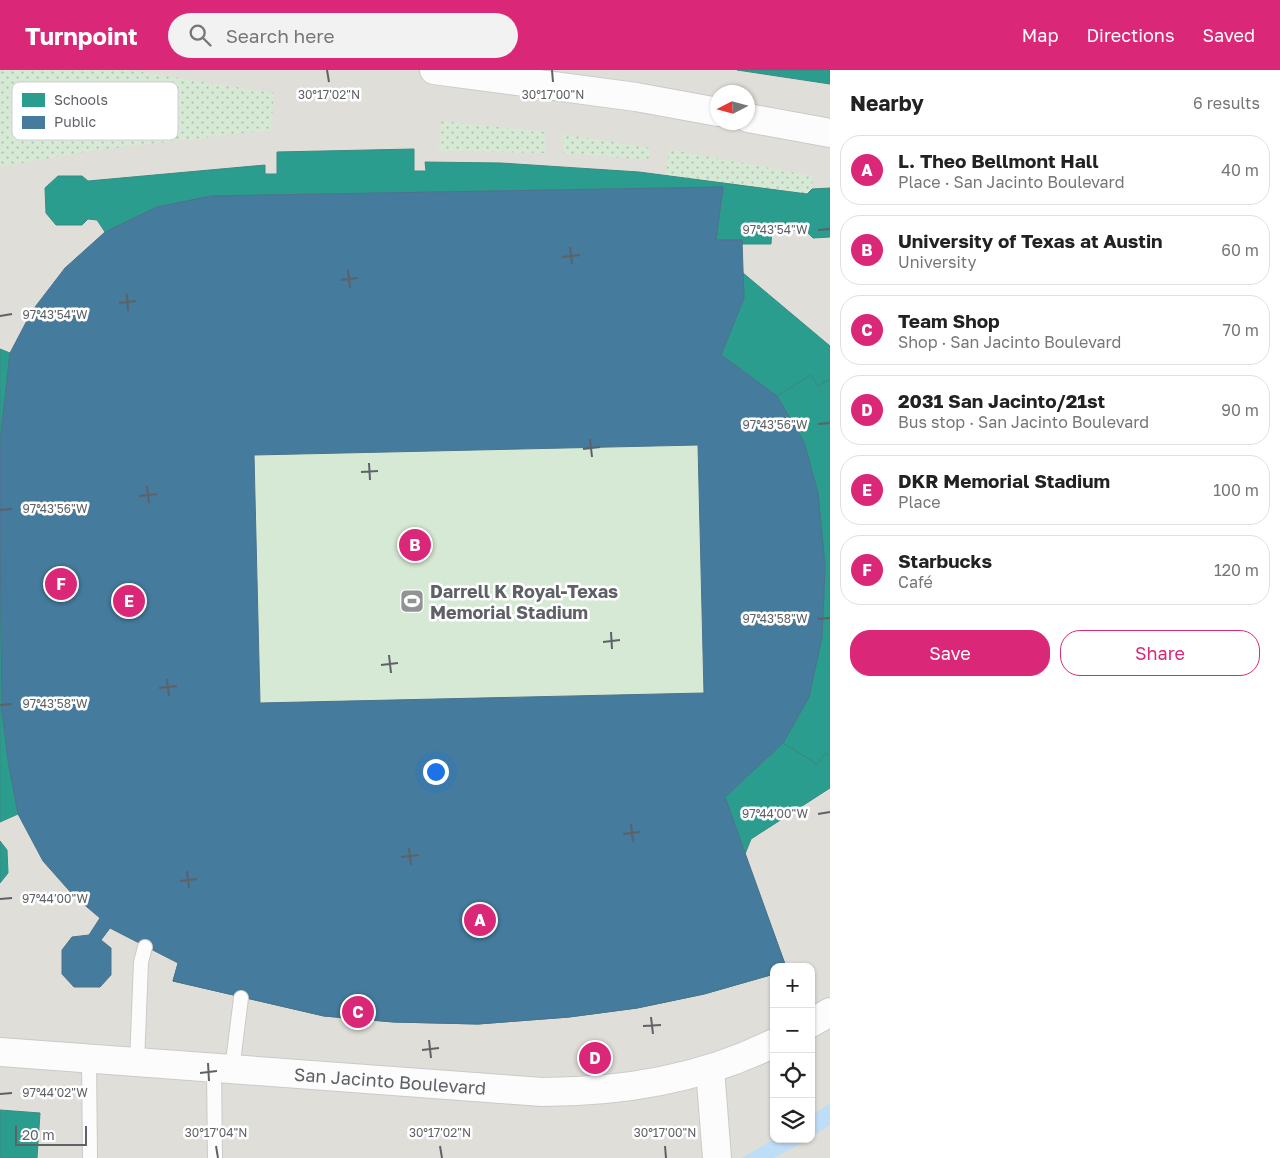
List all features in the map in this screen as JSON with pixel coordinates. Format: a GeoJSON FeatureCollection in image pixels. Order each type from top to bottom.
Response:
{"type":"FeatureCollection","features":[{"type":"Feature","properties":{"kind":"street"},"geometry":{"type":"LineString","coordinates":[[434,70],[636,97],[710,111]]}},
{"type":"Feature","properties":{"kind":"street"},"geometry":{"type":"LineString","coordinates":[[755,119],[830,133]]}},
{"type":"Feature","properties":{"kind":"street"},"geometry":{"type":"LineString","coordinates":[[815,1021],[830,1012]]}},
{"type":"Feature","properties":{"kind":"street","name":"San Jacinto Boulevard"},"geometry":{"type":"LineString","coordinates":[[0,1052],[533,1091],[573,1092],[623,1088],[710,1069],[770,1045]]}},
{"type":"Feature","properties":{"kind":"street"},"geometry":{"type":"LineString","coordinates":[[710,1069],[717,1158]]}},
{"type":"Feature","properties":{"kind":"lane"},"geometry":{"type":"LineString","coordinates":[[137,1062],[141,962],[145,947]]}},
{"type":"Feature","properties":{"kind":"lane"},"geometry":{"type":"LineString","coordinates":[[215,1158],[223,1069],[241,998]]}},
{"type":"Feature","properties":{"kind":"lane"},"geometry":{"type":"LineString","coordinates":[[89,1059],[90,1158]]}},
{"type":"Feature","properties":{"kind":"shaded area","name":"Darrell K Royal-Texas Memorial Stadium"},"geometry":{"type":"Polygon","coordinates":[[[0,70],[830,70],[830,1158],[0,1158],[0,70]]]}},
{"type":"Feature","properties":{"kind":"green space"},"geometry":{"type":"Polygon","coordinates":[[[0,70],[129,70],[274,93],[271,130],[90,151],[0,167],[0,70]]]}},
{"type":"Feature","properties":{"kind":"green space"},"geometry":{"type":"Polygon","coordinates":[[[441,121],[545,132],[545,153],[439,151],[441,121]]]}},
{"type":"Feature","properties":{"kind":"green space"},"geometry":{"type":"Polygon","coordinates":[[[564,134],[650,148],[650,160],[563,153],[564,134]]]}},
{"type":"Feature","properties":{"kind":"green space"},"geometry":{"type":"Polygon","coordinates":[[[669,149],[813,176],[812,189],[807,194],[666,175],[669,149]]]}},
{"type":"Feature","properties":{"kind":"green space","name":"Darrell K Royal-Texas Memorial Stadium"},"geometry":{"type":"Polygon","coordinates":[[[105,232],[742,240],[744,298],[731,817],[785,963],[770,963],[770,969],[704,994],[637,1008],[569,1017],[478,1024],[394,1022],[324,1016],[173,981],[178,963],[110,928],[101,940],[111,948],[111,975],[100,987],[62,974],[62,950],[72,937],[89,935],[100,918],[74,896],[43,861],[18,814],[8,760],[0,443],[10,353],[32,311],[65,268],[105,232]]]}},
{"type":"Feature","properties":{"kind":"water"},"geometry":{"type":"Polygon","coordinates":[[[830,1103],[830,1125],[815,1134],[815,1113],[830,1103]]]}},
{"type":"Feature","properties":{"kind":"water"},"geometry":{"type":"Polygon","coordinates":[[[770,1141],[770,1143],[802,1143],[774,1158],[742,1158],[770,1141]]]}},
{"type":"Feature","properties":{"kind":"building: Schools"},"geometry":{"type":"Polygon","coordinates":[[[737,70],[830,70],[830,84],[737,70]]]}},
{"type":"Feature","properties":{"kind":"building: Schools"},"geometry":{"type":"Polygon","coordinates":[[[414,149],[414,171],[426,171],[425,162],[501,163],[639,172],[807,194],[812,189],[830,188],[830,237],[813,238],[807,232],[772,226],[771,244],[742,244],[742,240],[716,240],[723,187],[211,196],[155,208],[105,232],[97,220],[88,219],[82,225],[56,225],[46,213],[45,188],[58,176],[82,176],[88,181],[265,165],[265,174],[277,174],[277,152],[414,149]]]}},
{"type":"Feature","properties":{"kind":"building: Schools"},"geometry":{"type":"Polygon","coordinates":[[[743,273],[830,346],[830,379],[818,386],[811,375],[777,396],[721,355],[744,298],[743,273]]]}},
{"type":"Feature","properties":{"kind":"building: Schools"},"geometry":{"type":"Polygon","coordinates":[[[0,349],[10,353],[0,443],[0,349]]]}},
{"type":"Feature","properties":{"kind":"building: Schools"},"geometry":{"type":"Polygon","coordinates":[[[811,375],[818,386],[830,379],[830,756],[826,753],[817,764],[783,743],[809,697],[822,637],[825,566],[818,493],[804,442],[777,396],[811,375]]]}},
{"type":"Feature","properties":{"kind":"building: Schools"},"geometry":{"type":"Polygon","coordinates":[[[0,530],[2,711],[8,760],[18,814],[0,822],[0,530]]]}},
{"type":"Feature","properties":{"kind":"building: Schools"},"geometry":{"type":"Polygon","coordinates":[[[783,743],[817,764],[826,753],[830,756],[830,788],[751,839],[745,854],[725,797],[783,743]]]}},
{"type":"Feature","properties":{"kind":"building: Schools"},"geometry":{"type":"Polygon","coordinates":[[[731,817],[785,963],[770,963],[770,975],[704,994],[637,1008],[569,1017],[478,1024],[394,1022],[324,1016],[173,981],[220,824],[303,845],[362,855],[420,860],[535,860],[653,840],[731,817]]]}},
{"type":"Feature","properties":{"kind":"building: Schools"},"geometry":{"type":"Polygon","coordinates":[[[0,841],[7,850],[8,873],[0,883],[0,841]]]}},
{"type":"Feature","properties":{"kind":"building: Schools"},"geometry":{"type":"Polygon","coordinates":[[[0,1110],[40,1113],[37,1158],[0,1158],[0,1110]]]}},
{"type":"Feature","properties":{"kind":"building: Public","name":"Darrell K Royal-Texas Memorial Stadium"},"geometry":{"type":"Polygon","coordinates":[[[723,187],[716,240],[742,240],[744,298],[721,355],[777,396],[804,442],[818,493],[825,566],[822,637],[809,697],[783,743],[725,797],[785,963],[770,963],[770,975],[704,994],[637,1008],[569,1017],[478,1024],[394,1022],[324,1016],[173,981],[178,963],[110,928],[101,940],[111,948],[111,975],[100,987],[74,987],[62,974],[62,950],[72,937],[89,935],[100,918],[74,896],[43,861],[18,814],[8,760],[2,711],[0,443],[10,353],[32,311],[65,268],[105,232],[157,207],[211,196],[723,187]],[[698,445],[254,455],[260,703],[704,693],[698,445]]]}},
{"type":"Feature","properties":{"kind":"place","name":"University of Texas at Austin"},"geometry":{"type":"Point","coordinates":[415,545]}},
{"type":"Feature","properties":{"kind":"place","name":"Starbucks"},"geometry":{"type":"Point","coordinates":[61,584]}},
{"type":"Feature","properties":{"kind":"place","name":"DKR Memorial Stadium"},"geometry":{"type":"Point","coordinates":[129,601]}},
{"type":"Feature","properties":{"kind":"place","name":"Darrell K Royal-Texas Memorial Stadium"},"geometry":{"type":"Point","coordinates":[412,601]}},
{"type":"Feature","properties":{"kind":"place","name":"L. Theo Bellmont Hall"},"geometry":{"type":"Point","coordinates":[480,920]}},
{"type":"Feature","properties":{"kind":"place","name":"Team Shop"},"geometry":{"type":"Point","coordinates":[358,1012]}},
{"type":"Feature","properties":{"kind":"place","name":"2031 San Jacinto/21st"},"geometry":{"type":"Point","coordinates":[595,1058]}}]}
